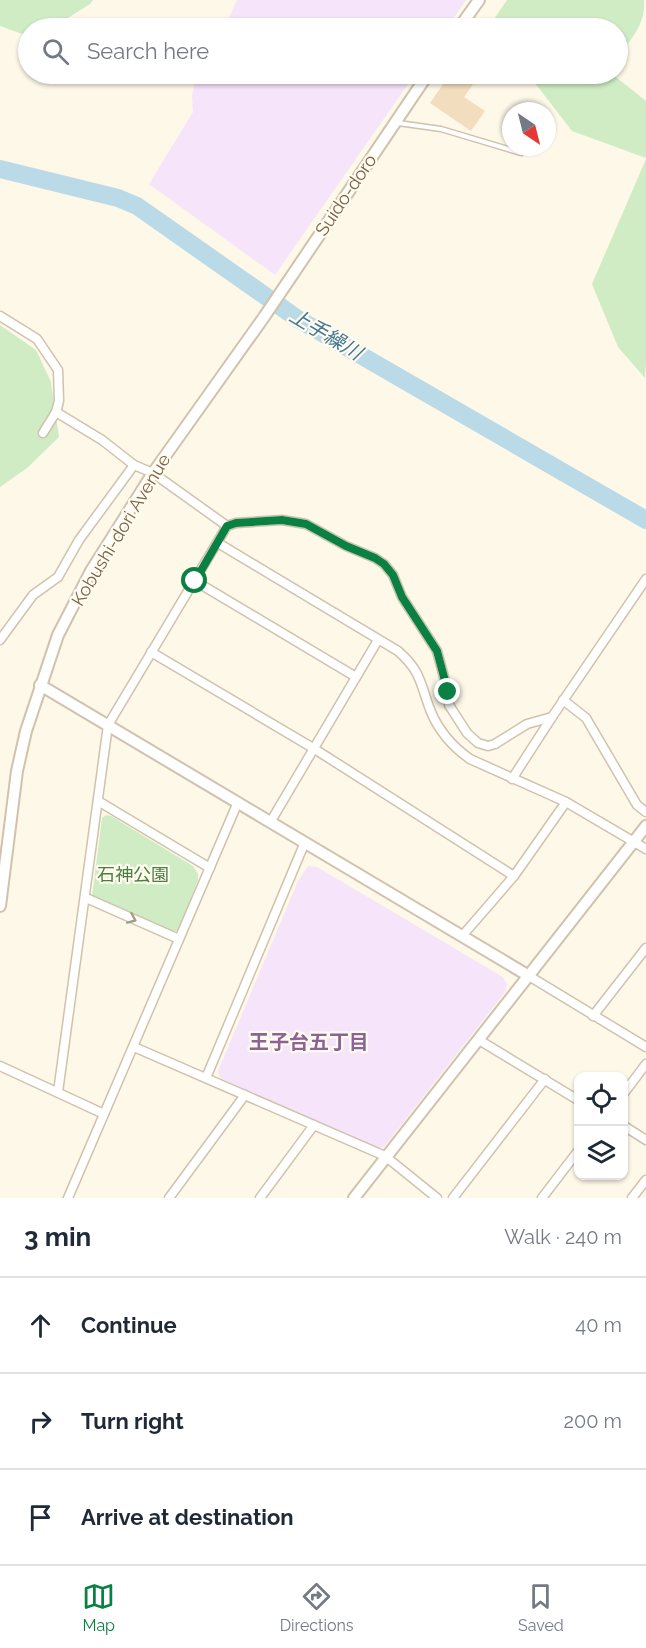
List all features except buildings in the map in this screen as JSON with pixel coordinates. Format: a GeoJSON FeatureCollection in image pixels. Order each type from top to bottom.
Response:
{"type":"FeatureCollection","features":[{"type":"Feature","properties":{"kind":"street"},"geometry":{"type":"LineString","coordinates":[[466,18],[479,0]]}},
{"type":"Feature","properties":{"kind":"street","name":"Suido-doro"},"geometry":{"type":"LineString","coordinates":[[264,317],[421,84]]}},
{"type":"Feature","properties":{"kind":"street"},"geometry":{"type":"LineString","coordinates":[[0,316],[37,339],[57,370],[59,401],[56,412],[43,434]]}},
{"type":"Feature","properties":{"kind":"street","name":"Kobushi-dori Avenue"},"geometry":{"type":"LineString","coordinates":[[0,906],[17,771],[26,731],[58,635],[91,572],[153,473],[264,317]]}},
{"type":"Feature","properties":{"kind":"street"},"geometry":{"type":"LineString","coordinates":[[56,412],[102,440],[134,465],[153,473],[227,526]]}},
{"type":"Feature","properties":{"kind":"street"},"geometry":{"type":"LineString","coordinates":[[0,640],[33,595],[58,577],[79,540],[134,465]]}},
{"type":"Feature","properties":{"kind":"street"},"geometry":{"type":"LineString","coordinates":[[58,1092],[108,725],[227,526],[236,523],[282,520],[306,524],[384,564],[393,575],[402,597],[437,651],[448,692],[449,705],[467,733],[478,743],[488,746],[495,744],[528,724],[552,717]]}},
{"type":"Feature","properties":{"kind":"street"},"geometry":{"type":"LineString","coordinates":[[218,543],[398,651],[413,666],[422,682],[431,712],[442,731],[459,752],[512,779],[566,802],[646,849]]}},
{"type":"Feature","properties":{"kind":"street"},"geometry":{"type":"LineString","coordinates":[[512,779],[646,579]]}},
{"type":"Feature","properties":{"kind":"street"},"geometry":{"type":"LineString","coordinates":[[195,581],[356,677]]}},
{"type":"Feature","properties":{"kind":"street"},"geometry":{"type":"LineString","coordinates":[[271,821],[378,640]]}},
{"type":"Feature","properties":{"kind":"street"},"geometry":{"type":"LineString","coordinates":[[151,652],[313,748],[514,876]]}},
{"type":"Feature","properties":{"kind":"street"},"geometry":{"type":"LineString","coordinates":[[40,685],[463,935],[646,1047]]}},
{"type":"Feature","properties":{"kind":"street"},"geometry":{"type":"LineString","coordinates":[[563,700],[586,718],[637,805],[646,812]]}},
{"type":"Feature","properties":{"kind":"street"},"geometry":{"type":"LineString","coordinates":[[98,801],[210,868]]}},
{"type":"Feature","properties":{"kind":"street"},"geometry":{"type":"LineString","coordinates":[[68,1198],[238,802]]}},
{"type":"Feature","properties":{"kind":"street"},"geometry":{"type":"LineString","coordinates":[[463,935],[514,876],[566,802]]}},
{"type":"Feature","properties":{"kind":"street"},"geometry":{"type":"LineString","coordinates":[[354,1198],[646,826]]}},
{"type":"Feature","properties":{"kind":"street"},"geometry":{"type":"LineString","coordinates":[[207,1077],[305,842]]}},
{"type":"Feature","properties":{"kind":"street"},"geometry":{"type":"LineString","coordinates":[[86,898],[179,939]]}},
{"type":"Feature","properties":{"kind":"street"},"geometry":{"type":"LineString","coordinates":[[592,1016],[646,948]]}},
{"type":"Feature","properties":{"kind":"street"},"geometry":{"type":"LineString","coordinates":[[479,1040],[574,1097]]}},
{"type":"Feature","properties":{"kind":"street"},"geometry":{"type":"LineString","coordinates":[[134,1047],[385,1156],[438,1198]]}},
{"type":"Feature","properties":{"kind":"street"},"geometry":{"type":"LineString","coordinates":[[628,1088],[646,1064]]}},
{"type":"Feature","properties":{"kind":"street"},"geometry":{"type":"LineString","coordinates":[[0,1066],[104,1113]]}},
{"type":"Feature","properties":{"kind":"street"},"geometry":{"type":"LineString","coordinates":[[453,1198],[545,1079]]}},
{"type":"Feature","properties":{"kind":"street"},"geometry":{"type":"LineString","coordinates":[[169,1198],[245,1095]]}},
{"type":"Feature","properties":{"kind":"street"},"geometry":{"type":"LineString","coordinates":[[260,1198],[314,1125]]}},
{"type":"Feature","properties":{"kind":"street"},"geometry":{"type":"LineString","coordinates":[[628,1129],[646,1140]]}},
{"type":"Feature","properties":{"kind":"street"},"geometry":{"type":"LineString","coordinates":[[542,1198],[574,1157]]}},
{"type":"Feature","properties":{"kind":"street"},"geometry":{"type":"LineString","coordinates":[[632,1198],[646,1180]]}},
{"type":"Feature","properties":{"kind":"lane"},"geometry":{"type":"LineString","coordinates":[[394,123],[441,129],[502,147]]}},
{"type":"Feature","properties":{"kind":"shaded area"},"geometry":{"type":"Polygon","coordinates":[[[237,0],[466,0],[454,18],[229,18],[237,0]]]}},
{"type":"Feature","properties":{"kind":"shaded area"},"geometry":{"type":"Polygon","coordinates":[[[194,84],[408,84],[275,275],[149,184],[193,112],[194,84]]]}},
{"type":"Feature","properties":{"kind":"shaded area"},"geometry":{"type":"Polygon","coordinates":[[[308,866],[317,867],[503,977],[507,984],[506,991],[384,1147],[376,1149],[369,1147],[219,1076],[218,1071],[298,881],[308,866]]]}},
{"type":"Feature","properties":{"kind":"green space"},"geometry":{"type":"Polygon","coordinates":[[[0,0],[93,0],[68,18],[18,18],[18,32],[0,26],[0,0]]]}},
{"type":"Feature","properties":{"kind":"green space"},"geometry":{"type":"Polygon","coordinates":[[[507,0],[644,0],[643,16],[628,44],[628,18],[495,18],[507,0]]]}},
{"type":"Feature","properties":{"kind":"green space"},"geometry":{"type":"Polygon","coordinates":[[[536,84],[625,84],[646,101],[646,158],[572,131],[556,110],[556,102],[550,102],[536,84]]]}},
{"type":"Feature","properties":{"kind":"green space"},"geometry":{"type":"Polygon","coordinates":[[[646,159],[645,378],[618,347],[592,284],[646,159]]]}},
{"type":"Feature","properties":{"kind":"green space"},"geometry":{"type":"Polygon","coordinates":[[[0,325],[36,350],[51,382],[59,437],[27,468],[0,487],[0,325]]]}},
{"type":"Feature","properties":{"kind":"green space","name":"石神公園"},"geometry":{"type":"Polygon","coordinates":[[[106,815],[193,866],[198,874],[198,880],[178,930],[172,933],[92,896],[102,818],[106,815]]]}},
{"type":"Feature","properties":{"kind":"waterway","name":"上手繰川"},"geometry":{"type":"LineString","coordinates":[[0,169],[118,198],[137,206],[298,319],[646,520]]}},
{"type":"Feature","properties":{"kind":"district","name":"王子台五丁目"},"geometry":{"type":"Point","coordinates":[309,1042]}},
{"type":"Feature","properties":{"kind":"route"},"geometry":{"type":"LineString","coordinates":[[195,581],[227,526],[236,523],[282,520],[306,524],[384,564],[393,575],[409,609],[437,651],[448,692]]}}]}
